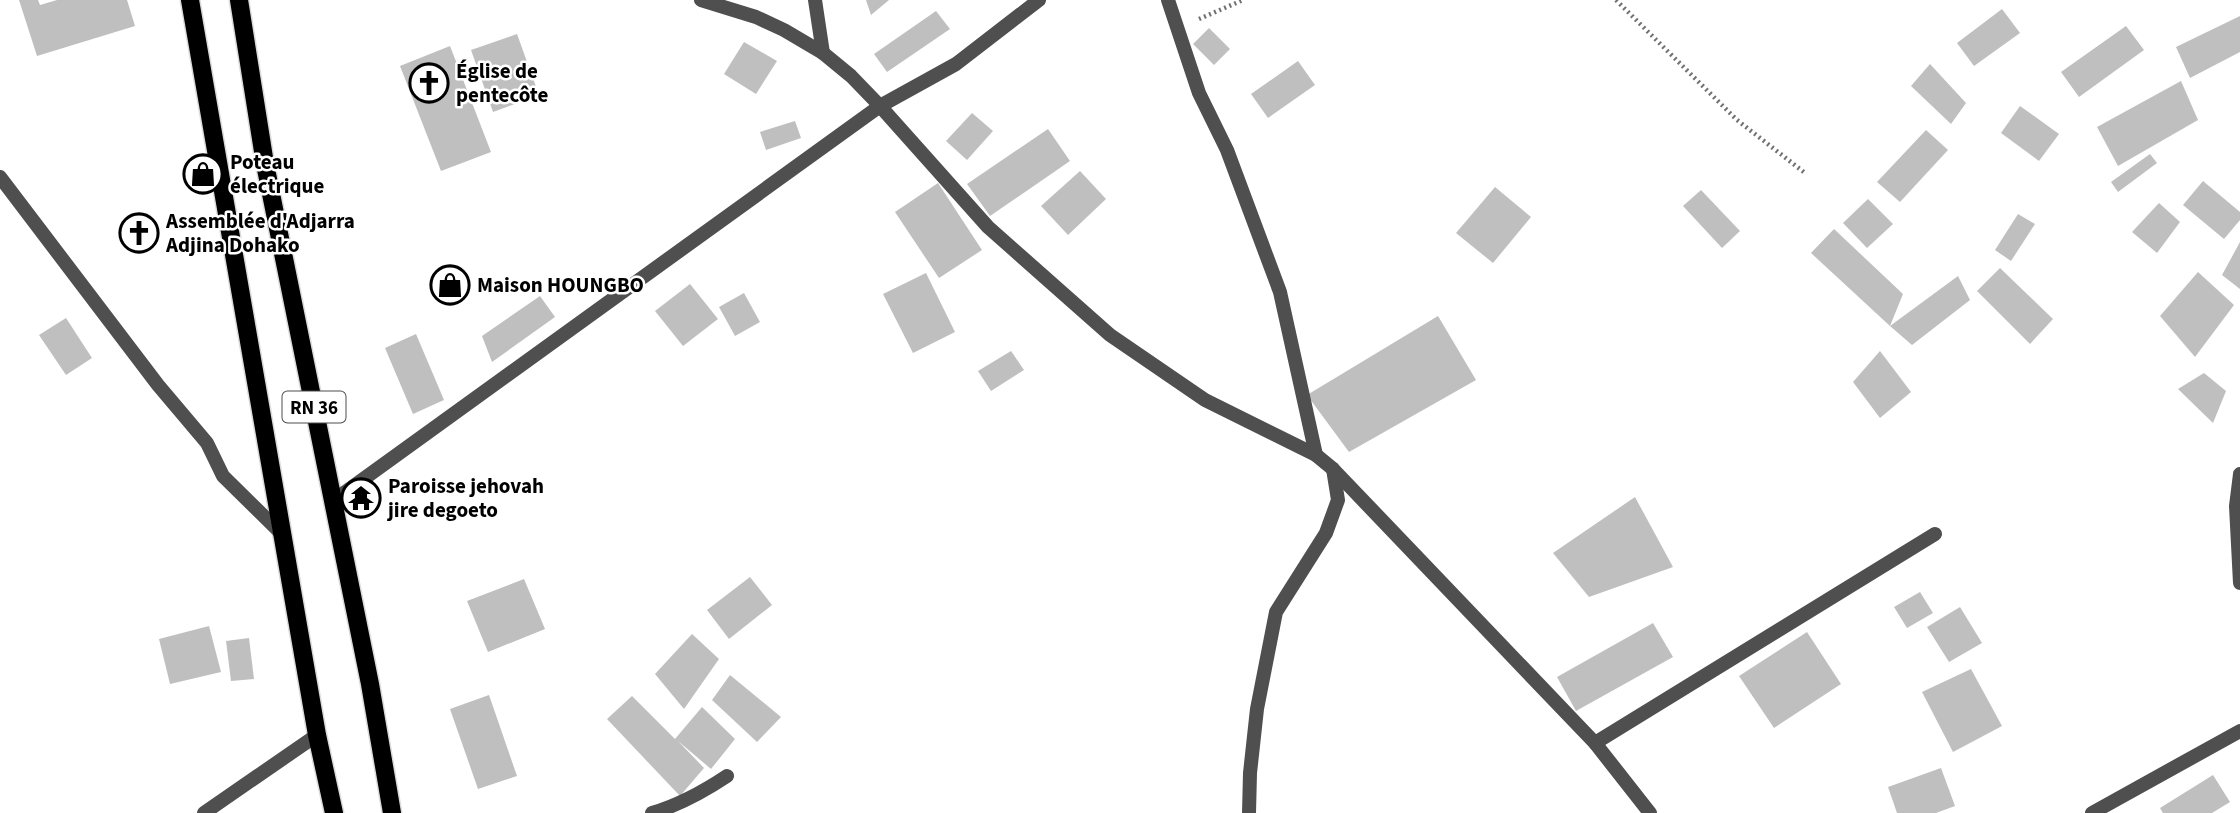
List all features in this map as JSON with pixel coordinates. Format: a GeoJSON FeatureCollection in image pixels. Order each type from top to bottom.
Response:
{"type":"FeatureCollection","features":[{"type":"Feature","properties":{"kind":"main road","name":"RN 36"},"geometry":{"type":"LineString","coordinates":[[190,0],[317,736],[334,813]]}},
{"type":"Feature","properties":{"kind":"main road","name":"RN 36"},"geometry":{"type":"LineString","coordinates":[[239,0],[265,164],[370,684],[392,813]]}},
{"type":"Feature","properties":{"kind":"street"},"geometry":{"type":"LineString","coordinates":[[701,0],[756,17],[823,53],[880,106],[988,227],[1110,335],[1205,400],[1315,455],[1333,469],[1595,743],[1650,813]]}},
{"type":"Feature","properties":{"kind":"street"},"geometry":{"type":"LineString","coordinates":[[815,0],[823,53]]}},
{"type":"Feature","properties":{"kind":"street"},"geometry":{"type":"LineString","coordinates":[[332,501],[880,106],[956,64],[1039,0]]}},
{"type":"Feature","properties":{"kind":"street"},"geometry":{"type":"LineString","coordinates":[[1168,0],[1199,93],[1227,150],[1280,292],[1315,455]]}},
{"type":"Feature","properties":{"kind":"street"},"geometry":{"type":"LineString","coordinates":[[0,177],[158,385],[206,443],[223,476],[284,536]]}},
{"type":"Feature","properties":{"kind":"street"},"geometry":{"type":"LineString","coordinates":[[1249,813],[1257,709],[1276,612],[1326,533],[1338,500],[1333,469]]}},
{"type":"Feature","properties":{"kind":"street"},"geometry":{"type":"LineString","coordinates":[[2240,474],[2236,506],[2240,583]]}},
{"type":"Feature","properties":{"kind":"street"},"geometry":{"type":"LineString","coordinates":[[1595,743],[1935,534]]}},
{"type":"Feature","properties":{"kind":"street"},"geometry":{"type":"LineString","coordinates":[[2092,813],[2240,731]]}},
{"type":"Feature","properties":{"kind":"street"},"geometry":{"type":"LineString","coordinates":[[204,813],[317,736]]}},
{"type":"Feature","properties":{"kind":"street"},"geometry":{"type":"LineString","coordinates":[[652,813],[672,807],[705,791],[726,776]]}},
{"type":"Feature","properties":{"kind":"path"},"geometry":{"type":"LineString","coordinates":[[1178,28],[1243,0]]}},
{"type":"Feature","properties":{"kind":"path"},"geometry":{"type":"LineString","coordinates":[[1616,0],[1737,120],[1805,173]]}},
{"type":"Feature","properties":{"kind":"building"},"geometry":{"type":"Polygon","coordinates":[[[19,0],[38,0],[40,5],[57,0],[127,0],[135,26],[37,56],[19,0]]]}},
{"type":"Feature","properties":{"kind":"building"},"geometry":{"type":"Polygon","coordinates":[[[866,0],[889,0],[871,15],[866,0]]]}},
{"type":"Feature","properties":{"kind":"building"},"geometry":{"type":"Polygon","coordinates":[[[2002,9],[2020,33],[1974,66],[1957,43],[2002,9]]]}},
{"type":"Feature","properties":{"kind":"building"},"geometry":{"type":"Polygon","coordinates":[[[936,11],[950,29],[887,72],[874,54],[936,11]]]}},
{"type":"Feature","properties":{"kind":"building"},"geometry":{"type":"Polygon","coordinates":[[[2240,16],[2240,52],[2190,78],[2176,47],[2240,16]]]}},
{"type":"Feature","properties":{"kind":"building"},"geometry":{"type":"Polygon","coordinates":[[[2126,26],[2144,50],[2079,97],[2061,72],[2126,26]]]}},
{"type":"Feature","properties":{"kind":"building"},"geometry":{"type":"Polygon","coordinates":[[[1209,28],[1230,49],[1214,65],[1193,44],[1209,28]]]}},
{"type":"Feature","properties":{"kind":"building"},"geometry":{"type":"Polygon","coordinates":[[[517,34],[539,95],[493,112],[471,50],[517,34]]]}},
{"type":"Feature","properties":{"kind":"building"},"geometry":{"type":"Polygon","coordinates":[[[744,42],[777,61],[756,94],[724,74],[744,42]]]}},
{"type":"Feature","properties":{"kind":"building"},"geometry":{"type":"Polygon","coordinates":[[[450,46],[491,152],[441,171],[400,66],[450,46]]]}},
{"type":"Feature","properties":{"kind":"building"},"geometry":{"type":"Polygon","coordinates":[[[1298,61],[1315,85],[1268,118],[1251,94],[1298,61]]]}},
{"type":"Feature","properties":{"kind":"building"},"geometry":{"type":"Polygon","coordinates":[[[1930,64],[1966,103],[1951,124],[1911,86],[1930,64]]]}},
{"type":"Feature","properties":{"kind":"building"},"geometry":{"type":"Polygon","coordinates":[[[2181,81],[2198,120],[2118,166],[2097,127],[2181,81]]]}},
{"type":"Feature","properties":{"kind":"building"},"geometry":{"type":"Polygon","coordinates":[[[2020,106],[2059,134],[2039,161],[2001,133],[2020,106]]]}},
{"type":"Feature","properties":{"kind":"building"},"geometry":{"type":"Polygon","coordinates":[[[972,113],[993,131],[967,160],[946,141],[972,113]]]}},
{"type":"Feature","properties":{"kind":"building"},"geometry":{"type":"Polygon","coordinates":[[[795,121],[801,138],[766,150],[760,132],[795,121]]]}},
{"type":"Feature","properties":{"kind":"building"},"geometry":{"type":"Polygon","coordinates":[[[1048,129],[1070,161],[990,216],[967,184],[1048,129]]]}},
{"type":"Feature","properties":{"kind":"building"},"geometry":{"type":"Polygon","coordinates":[[[1926,130],[1948,150],[1900,202],[1877,182],[1926,130]]]}},
{"type":"Feature","properties":{"kind":"building"},"geometry":{"type":"Polygon","coordinates":[[[2150,154],[2157,163],[2118,192],[2111,182],[2150,154]]]}},
{"type":"Feature","properties":{"kind":"building"},"geometry":{"type":"Polygon","coordinates":[[[1080,171],[1106,199],[1068,235],[1041,206],[1080,171]]]}},
{"type":"Feature","properties":{"kind":"building"},"geometry":{"type":"Polygon","coordinates":[[[2203,181],[2240,212],[2240,220],[2224,239],[2183,205],[2203,181]]]}},
{"type":"Feature","properties":{"kind":"building"},"geometry":{"type":"Polygon","coordinates":[[[938,183],[982,250],[939,278],[895,212],[938,183]]]}},
{"type":"Feature","properties":{"kind":"building"},"geometry":{"type":"Polygon","coordinates":[[[1495,187],[1531,217],[1493,263],[1456,233],[1495,187]]]}},
{"type":"Feature","properties":{"kind":"building"},"geometry":{"type":"Polygon","coordinates":[[[1701,190],[1740,231],[1722,248],[1683,206],[1701,190]]]}},
{"type":"Feature","properties":{"kind":"building"},"geometry":{"type":"Polygon","coordinates":[[[1868,199],[1893,224],[1867,248],[1843,223],[1868,199]]]}},
{"type":"Feature","properties":{"kind":"building"},"geometry":{"type":"Polygon","coordinates":[[[2159,203],[2180,222],[2157,253],[2132,232],[2159,203]]]}},
{"type":"Feature","properties":{"kind":"building"},"geometry":{"type":"Polygon","coordinates":[[[2018,214],[2035,224],[2011,261],[1995,250],[2018,214]]]}},
{"type":"Feature","properties":{"kind":"building"},"geometry":{"type":"Polygon","coordinates":[[[1834,229],[1903,294],[1890,326],[1811,253],[1834,229]]]}},
{"type":"Feature","properties":{"kind":"building"},"geometry":{"type":"Polygon","coordinates":[[[2240,242],[2240,289],[2222,275],[2240,242]]]}},
{"type":"Feature","properties":{"kind":"building"},"geometry":{"type":"Polygon","coordinates":[[[2000,268],[2053,319],[2030,344],[1977,291],[2000,268]]]}},
{"type":"Feature","properties":{"kind":"building"},"geometry":{"type":"Polygon","coordinates":[[[2198,272],[2234,305],[2195,357],[2160,316],[2198,272]]]}},
{"type":"Feature","properties":{"kind":"building"},"geometry":{"type":"Polygon","coordinates":[[[926,273],[955,332],[913,353],[883,294],[926,273]]]}},
{"type":"Feature","properties":{"kind":"building"},"geometry":{"type":"Polygon","coordinates":[[[1958,276],[1970,300],[1912,345],[1890,326],[1958,276]]]}},
{"type":"Feature","properties":{"kind":"building"},"geometry":{"type":"Polygon","coordinates":[[[690,284],[718,319],[683,346],[655,311],[690,284]]]}},
{"type":"Feature","properties":{"kind":"building"},"geometry":{"type":"Polygon","coordinates":[[[744,293],[760,322],[735,336],[719,307],[744,293]]]}},
{"type":"Feature","properties":{"kind":"building"},"geometry":{"type":"Polygon","coordinates":[[[540,296],[555,317],[492,362],[482,336],[540,296]]]}},
{"type":"Feature","properties":{"kind":"building"},"geometry":{"type":"Polygon","coordinates":[[[1438,316],[1476,380],[1349,452],[1307,395],[1438,316]]]}},
{"type":"Feature","properties":{"kind":"building"},"geometry":{"type":"Polygon","coordinates":[[[66,318],[92,358],[66,375],[39,335],[66,318]]]}},
{"type":"Feature","properties":{"kind":"building"},"geometry":{"type":"Polygon","coordinates":[[[416,334],[444,400],[413,414],[385,348],[416,334]]]}},
{"type":"Feature","properties":{"kind":"building"},"geometry":{"type":"Polygon","coordinates":[[[1011,351],[1024,370],[991,391],[978,371],[1011,351]]]}},
{"type":"Feature","properties":{"kind":"building"},"geometry":{"type":"Polygon","coordinates":[[[1880,351],[1911,392],[1880,418],[1853,382],[1880,351]]]}},
{"type":"Feature","properties":{"kind":"building"},"geometry":{"type":"Polygon","coordinates":[[[2204,373],[2226,391],[2213,423],[2178,389],[2204,373]]]}},
{"type":"Feature","properties":{"kind":"building"},"geometry":{"type":"Polygon","coordinates":[[[1635,497],[1673,567],[1589,597],[1553,553],[1635,497]]]}},
{"type":"Feature","properties":{"kind":"building"},"geometry":{"type":"Polygon","coordinates":[[[750,577],[772,605],[729,639],[707,610],[750,577]]]}},
{"type":"Feature","properties":{"kind":"building"},"geometry":{"type":"Polygon","coordinates":[[[524,579],[545,629],[488,652],[467,601],[524,579]]]}},
{"type":"Feature","properties":{"kind":"building"},"geometry":{"type":"Polygon","coordinates":[[[1920,592],[1933,613],[1907,628],[1894,607],[1920,592]]]}},
{"type":"Feature","properties":{"kind":"building"},"geometry":{"type":"Polygon","coordinates":[[[1960,607],[1982,643],[1949,662],[1927,627],[1960,607]]]}},
{"type":"Feature","properties":{"kind":"building"},"geometry":{"type":"Polygon","coordinates":[[[1653,623],[1673,657],[1576,711],[1557,677],[1653,623]]]}},
{"type":"Feature","properties":{"kind":"building"},"geometry":{"type":"Polygon","coordinates":[[[209,626],[221,672],[170,684],[159,639],[209,626]]]}},
{"type":"Feature","properties":{"kind":"building"},"geometry":{"type":"Polygon","coordinates":[[[1807,632],[1841,684],[1774,728],[1739,676],[1807,632]]]}},
{"type":"Feature","properties":{"kind":"building"},"geometry":{"type":"Polygon","coordinates":[[[692,634],[719,659],[684,709],[655,674],[692,634]]]}},
{"type":"Feature","properties":{"kind":"building"},"geometry":{"type":"Polygon","coordinates":[[[249,638],[254,679],[231,681],[226,641],[249,638]]]}},
{"type":"Feature","properties":{"kind":"building"},"geometry":{"type":"Polygon","coordinates":[[[1971,669],[2002,726],[1953,752],[1922,692],[1971,669]]]}},
{"type":"Feature","properties":{"kind":"building"},"geometry":{"type":"Polygon","coordinates":[[[730,675],[781,717],[757,742],[712,700],[730,675]]]}},
{"type":"Feature","properties":{"kind":"building"},"geometry":{"type":"Polygon","coordinates":[[[489,695],[517,776],[478,789],[450,709],[489,695]]]}},
{"type":"Feature","properties":{"kind":"building"},"geometry":{"type":"Polygon","coordinates":[[[632,696],[675,739],[702,707],[735,739],[711,769],[678,741],[704,768],[680,796],[607,719],[632,696]]]}},
{"type":"Feature","properties":{"kind":"building"},"geometry":{"type":"Polygon","coordinates":[[[1941,768],[1955,806],[1936,813],[1897,813],[1888,787],[1941,768]]]}},
{"type":"Feature","properties":{"kind":"building"},"geometry":{"type":"Polygon","coordinates":[[[2213,775],[2230,802],[2212,813],[2163,813],[2160,808],[2213,775]]]}},
{"type":"Feature","properties":{"kind":"place","name":"Église de pentecôte"},"geometry":{"type":"Point","coordinates":[429,83]}},
{"type":"Feature","properties":{"kind":"place","name":"Poteau électrique"},"geometry":{"type":"Point","coordinates":[203,174]}},
{"type":"Feature","properties":{"kind":"place","name":"Assemblée d'Adjarra Adjina Dohako"},"geometry":{"type":"Point","coordinates":[139,233]}},
{"type":"Feature","properties":{"kind":"place","name":"Maison HOUNGBO"},"geometry":{"type":"Point","coordinates":[450,285]}},
{"type":"Feature","properties":{"kind":"place","name":"Paroisse jehovah jire degoeto"},"geometry":{"type":"Point","coordinates":[361,498]}}]}
